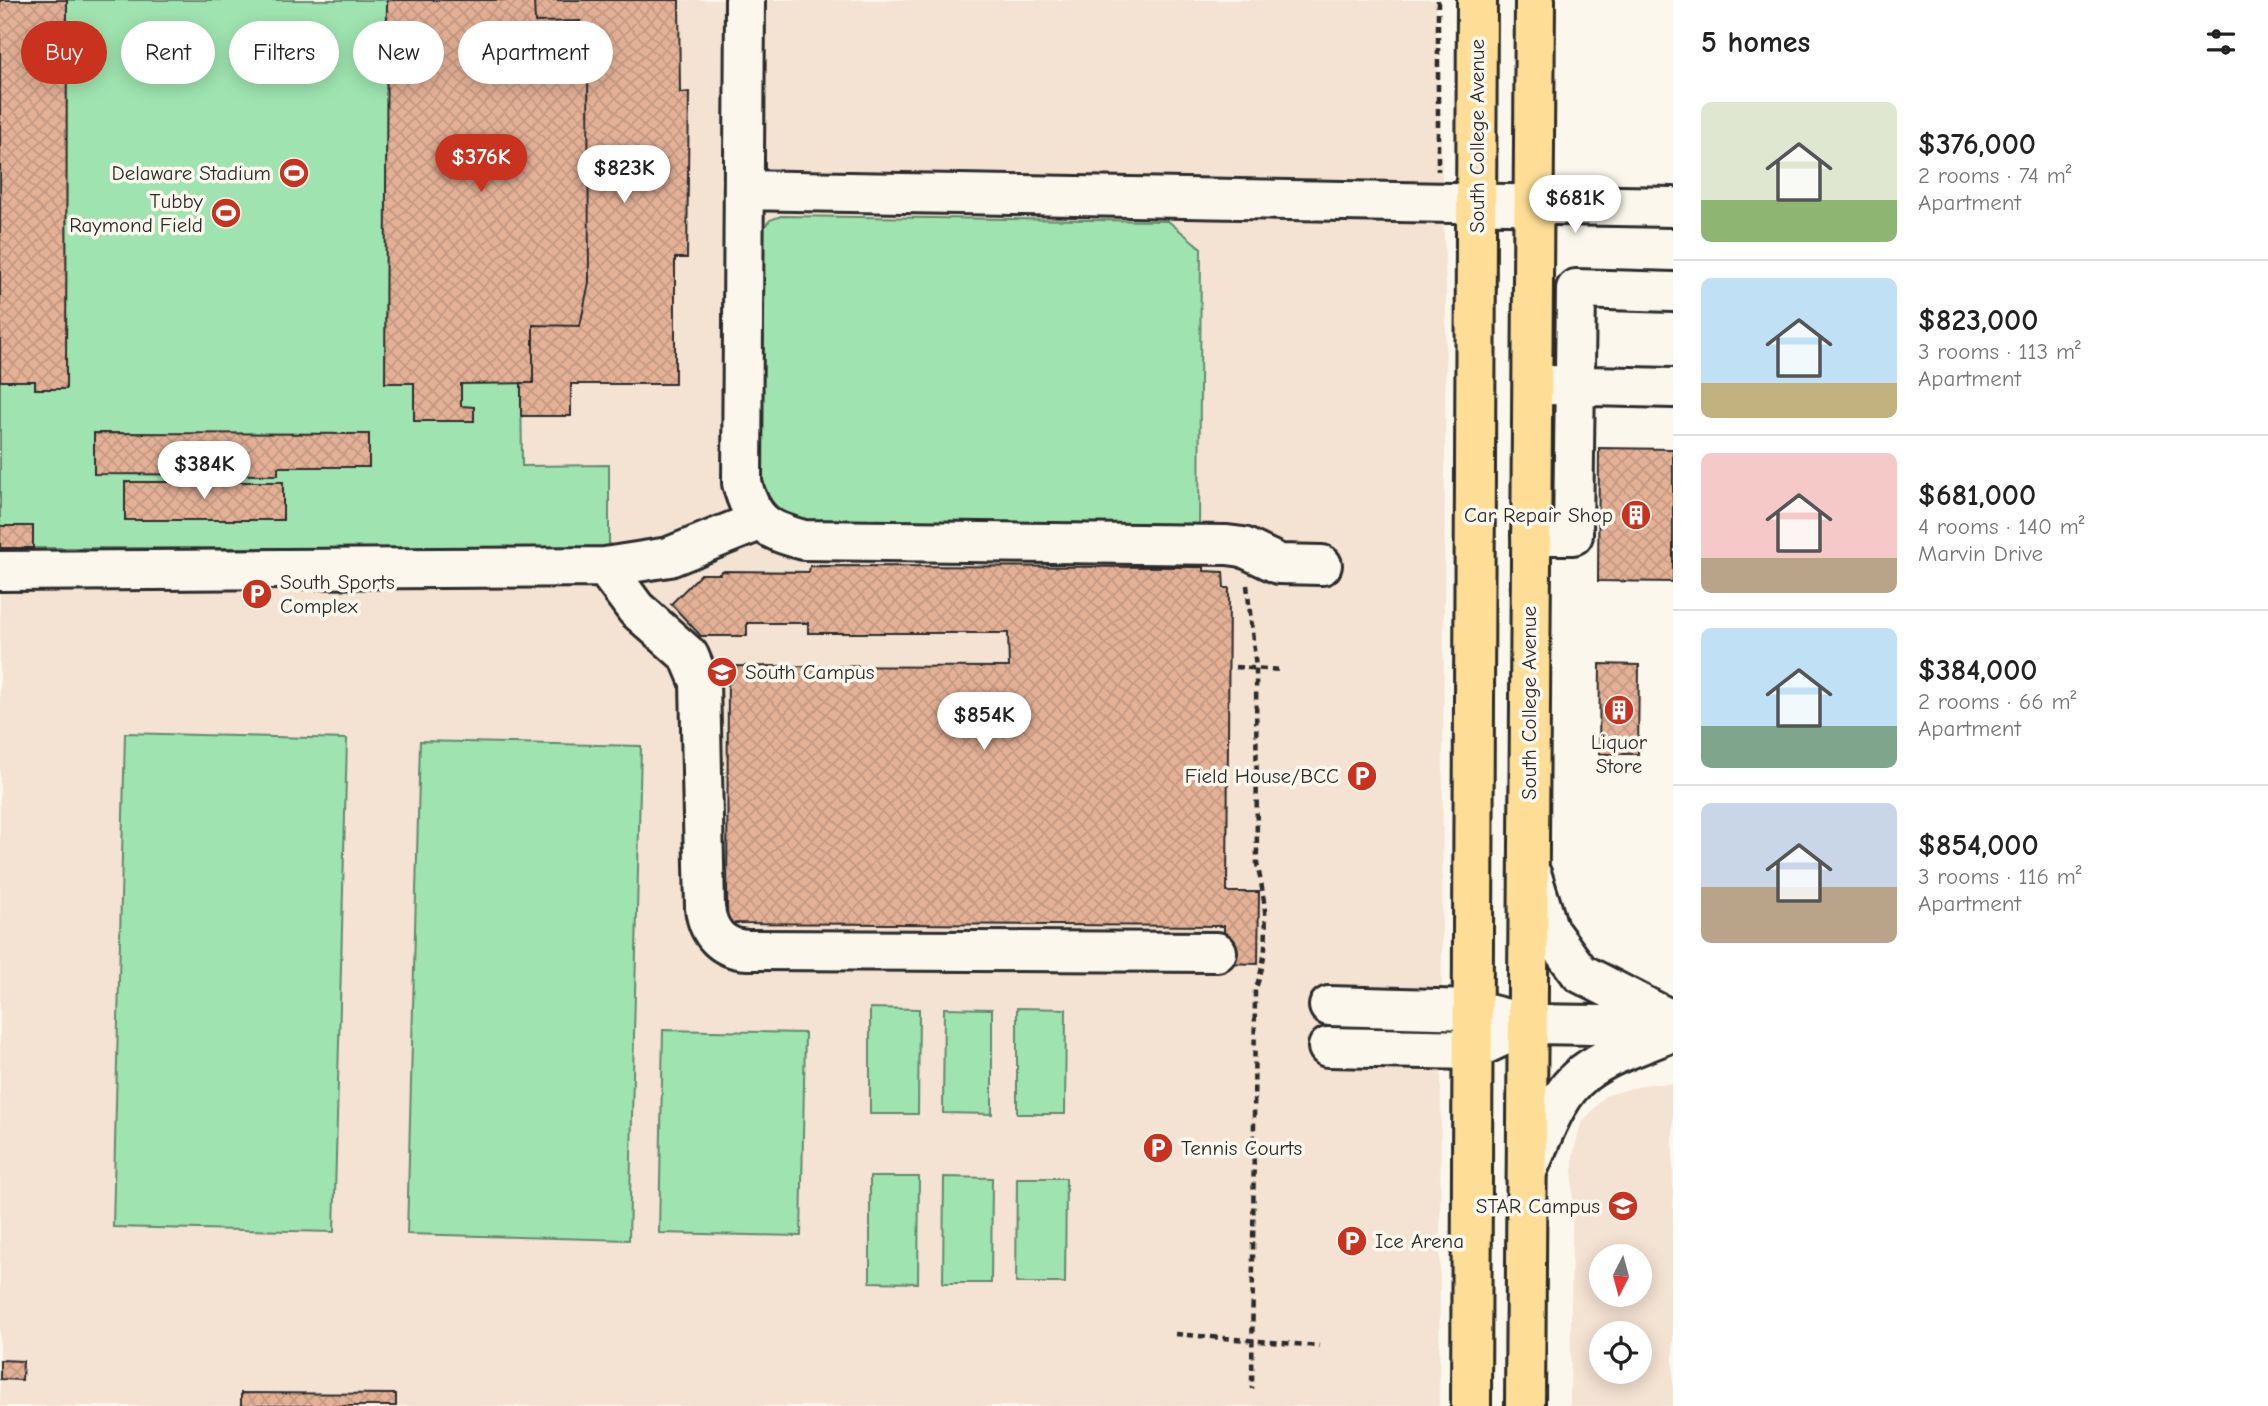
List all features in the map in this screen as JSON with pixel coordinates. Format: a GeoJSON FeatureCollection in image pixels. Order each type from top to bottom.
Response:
{"type":"FeatureCollection","features":[{"type":"Feature","properties":{"kind":"main road","name":"South College Avenue"},"geometry":{"type":"LineString","coordinates":[[1471,1406],[1477,0]]}},
{"type":"Feature","properties":{"kind":"main road","name":"South College Avenue"},"geometry":{"type":"LineString","coordinates":[[1525,1406],[1535,0]]}},
{"type":"Feature","properties":{"kind":"street"},"geometry":{"type":"LineString","coordinates":[[745,0],[742,483],[747,504],[759,521],[775,532],[804,540],[1210,544],[1243,547],[1279,564],[1322,565]]}},
{"type":"Feature","properties":{"kind":"street"},"geometry":{"type":"LineString","coordinates":[[745,190],[1673,207]]}},
{"type":"Feature","properties":{"kind":"street"},"geometry":{"type":"LineString","coordinates":[[1531,535],[1573,535],[1576,289],[1673,292]]}},
{"type":"Feature","properties":{"kind":"street"},"geometry":{"type":"LineString","coordinates":[[1532,385],[1673,388]]}},
{"type":"Feature","properties":{"kind":"street"},"geometry":{"type":"LineString","coordinates":[[1531,440],[1574,440]]}},
{"type":"Feature","properties":{"kind":"street"},"geometry":{"type":"LineString","coordinates":[[0,571],[605,567],[669,557],[759,521]]}},
{"type":"Feature","properties":{"kind":"street"},"geometry":{"type":"LineString","coordinates":[[605,567],[636,609],[689,656],[700,682],[707,928],[734,950],[1217,952]]}},
{"type":"Feature","properties":{"kind":"street"},"geometry":{"type":"LineString","coordinates":[[1528,864],[1549,931],[1580,973],[1673,1026]]}},
{"type":"Feature","properties":{"kind":"street"},"geometry":{"type":"LineString","coordinates":[[1329,1006],[1472,1010],[1527,1024],[1673,1026]]}},
{"type":"Feature","properties":{"kind":"street"},"geometry":{"type":"LineString","coordinates":[[1328,1047],[1472,1050],[1527,1024]]}},
{"type":"Feature","properties":{"kind":"street"},"geometry":{"type":"LineString","coordinates":[[1527,1171],[1555,1112],[1568,1090],[1583,1074],[1673,1026]]}},
{"type":"Feature","properties":{"kind":"path"},"geometry":{"type":"LineString","coordinates":[[1438,0],[1438,202]]}},
{"type":"Feature","properties":{"kind":"path"},"geometry":{"type":"LineString","coordinates":[[1247,584],[1256,668],[1256,864],[1264,893],[1265,966],[1255,990],[1251,1389]]}},
{"type":"Feature","properties":{"kind":"path"},"geometry":{"type":"LineString","coordinates":[[1235,667],[1282,670]]}},
{"type":"Feature","properties":{"kind":"path"},"geometry":{"type":"LineString","coordinates":[[1175,1334],[1319,1346]]}},
{"type":"Feature","properties":{"kind":"shaded area","name":"South Campus"},"geometry":{"type":"Polygon","coordinates":[[[0,0],[1436,0],[1446,294],[1439,1406],[0,1406],[0,0]]]}},
{"type":"Feature","properties":{"kind":"shaded area","name":"STAR Campus"},"geometry":{"type":"Polygon","coordinates":[[[1648,1084],[1673,1084],[1673,1406],[1570,1406],[1573,1155],[1581,1124],[1605,1096],[1648,1084]]]}},
{"type":"Feature","properties":{"kind":"green space","name":"Delaware Stadium"},"geometry":{"type":"Polygon","coordinates":[[[0,0],[534,0],[533,21],[458,21],[458,84],[531,84],[521,384],[522,466],[609,465],[609,548],[0,548],[0,0]]]}},
{"type":"Feature","properties":{"kind":"green space"},"geometry":{"type":"Polygon","coordinates":[[[781,216],[1168,221],[1201,248],[1199,528],[798,521],[785,513],[771,500],[761,480],[762,230],[770,220],[781,216]]]}},
{"type":"Feature","properties":{"kind":"green space"},"geometry":{"type":"Polygon","coordinates":[[[125,733],[347,739],[334,1232],[113,1227],[125,733]]]}},
{"type":"Feature","properties":{"kind":"green space"},"geometry":{"type":"Polygon","coordinates":[[[420,741],[641,746],[629,1240],[407,1234],[420,741]]]}},
{"type":"Feature","properties":{"kind":"green space"},"geometry":{"type":"Polygon","coordinates":[[[870,1008],[919,1009],[918,1114],[870,1114],[870,1008]]]}},
{"type":"Feature","properties":{"kind":"green space"},"geometry":{"type":"Polygon","coordinates":[[[944,1008],[992,1009],[992,1114],[943,1113],[944,1008]]]}},
{"type":"Feature","properties":{"kind":"green space"},"geometry":{"type":"Polygon","coordinates":[[[1017,1008],[1066,1009],[1065,1114],[1017,1114],[1017,1008]]]}},
{"type":"Feature","properties":{"kind":"green space"},"geometry":{"type":"Polygon","coordinates":[[[663,1030],[805,1033],[801,1236],[659,1233],[663,1030]]]}},
{"type":"Feature","properties":{"kind":"green space"},"geometry":{"type":"Polygon","coordinates":[[[870,1177],[919,1177],[918,1283],[870,1282],[870,1177]]]}},
{"type":"Feature","properties":{"kind":"green space"},"geometry":{"type":"Polygon","coordinates":[[[944,1177],[992,1178],[991,1283],[943,1283],[944,1177]]]}},
{"type":"Feature","properties":{"kind":"green space"},"geometry":{"type":"Polygon","coordinates":[[[1017,1178],[1066,1178],[1065,1283],[1016,1283],[1017,1178]]]}},
{"type":"Feature","properties":{"kind":"building"},"geometry":{"type":"Polygon","coordinates":[[[0,0],[67,0],[67,21],[21,21],[21,84],[67,84],[66,389],[35,389],[35,381],[0,381],[0,0]]]}},
{"type":"Feature","properties":{"kind":"building"},"geometry":{"type":"Polygon","coordinates":[[[387,0],[534,0],[535,21],[458,21],[458,84],[588,84],[589,282],[580,326],[533,325],[533,383],[461,384],[461,406],[474,407],[474,421],[414,421],[414,383],[385,383],[387,84],[444,84],[444,21],[387,21],[387,0]]]}},
{"type":"Feature","properties":{"kind":"building"},"geometry":{"type":"Polygon","coordinates":[[[534,0],[679,0],[680,93],[689,92],[687,258],[675,258],[675,384],[571,384],[571,416],[521,416],[521,383],[533,383],[533,325],[580,326],[589,282],[588,84],[613,84],[613,21],[535,21],[534,0]]]}},
{"type":"Feature","properties":{"kind":"building"},"geometry":{"type":"Polygon","coordinates":[[[94,433],[369,434],[369,467],[278,467],[278,475],[94,474],[94,433]]]}},
{"type":"Feature","properties":{"kind":"building","name":"Car Repair Shop"},"geometry":{"type":"Polygon","coordinates":[[[1599,448],[1673,449],[1673,582],[1598,581],[1599,448]]]}},
{"type":"Feature","properties":{"kind":"building"},"geometry":{"type":"Polygon","coordinates":[[[125,482],[283,482],[283,520],[125,520],[125,482]]]}},
{"type":"Feature","properties":{"kind":"building"},"geometry":{"type":"Polygon","coordinates":[[[0,526],[33,526],[33,548],[0,548],[0,526]]]}},
{"type":"Feature","properties":{"kind":"building"},"geometry":{"type":"Polygon","coordinates":[[[810,566],[1204,567],[1204,571],[1223,572],[1224,588],[1229,588],[1227,892],[1259,892],[1258,964],[1224,963],[1224,926],[727,923],[728,666],[1009,667],[1008,633],[808,633],[808,623],[747,623],[747,636],[701,636],[671,604],[701,574],[720,574],[721,571],[809,572],[810,566]]]}},
{"type":"Feature","properties":{"kind":"building","name":"Liquor Store"},"geometry":{"type":"Polygon","coordinates":[[[1600,664],[1639,665],[1638,754],[1599,754],[1600,664]]]}},
{"type":"Feature","properties":{"kind":"building"},"geometry":{"type":"Polygon","coordinates":[[[0,1360],[23,1361],[22,1380],[0,1379],[0,1360]]]}},
{"type":"Feature","properties":{"kind":"building"},"geometry":{"type":"Polygon","coordinates":[[[241,1393],[396,1394],[396,1406],[241,1406],[241,1393]]]}},
{"type":"Feature","properties":{"kind":"place","name":"Delaware Stadium"},"geometry":{"type":"Point","coordinates":[294,173]}},
{"type":"Feature","properties":{"kind":"place","name":"Tubby Raymond Field"},"geometry":{"type":"Point","coordinates":[226,213]}},
{"type":"Feature","properties":{"kind":"place","name":"Car Repair Shop"},"geometry":{"type":"Point","coordinates":[1636,515]}},
{"type":"Feature","properties":{"kind":"place","name":"South Sports Complex"},"geometry":{"type":"Point","coordinates":[257,594]}},
{"type":"Feature","properties":{"kind":"place","name":"South Campus"},"geometry":{"type":"Point","coordinates":[722,672]}},
{"type":"Feature","properties":{"kind":"place","name":"Liquor Store"},"geometry":{"type":"Point","coordinates":[1619,710]}},
{"type":"Feature","properties":{"kind":"place","name":"Field House/BCC"},"geometry":{"type":"Point","coordinates":[1362,776]}},
{"type":"Feature","properties":{"kind":"place","name":"Tennis Courts"},"geometry":{"type":"Point","coordinates":[1158,1148]}},
{"type":"Feature","properties":{"kind":"place","name":"STAR Campus"},"geometry":{"type":"Point","coordinates":[1623,1206]}},
{"type":"Feature","properties":{"kind":"place","name":"Ice Arena"},"geometry":{"type":"Point","coordinates":[1352,1241]}}]}
